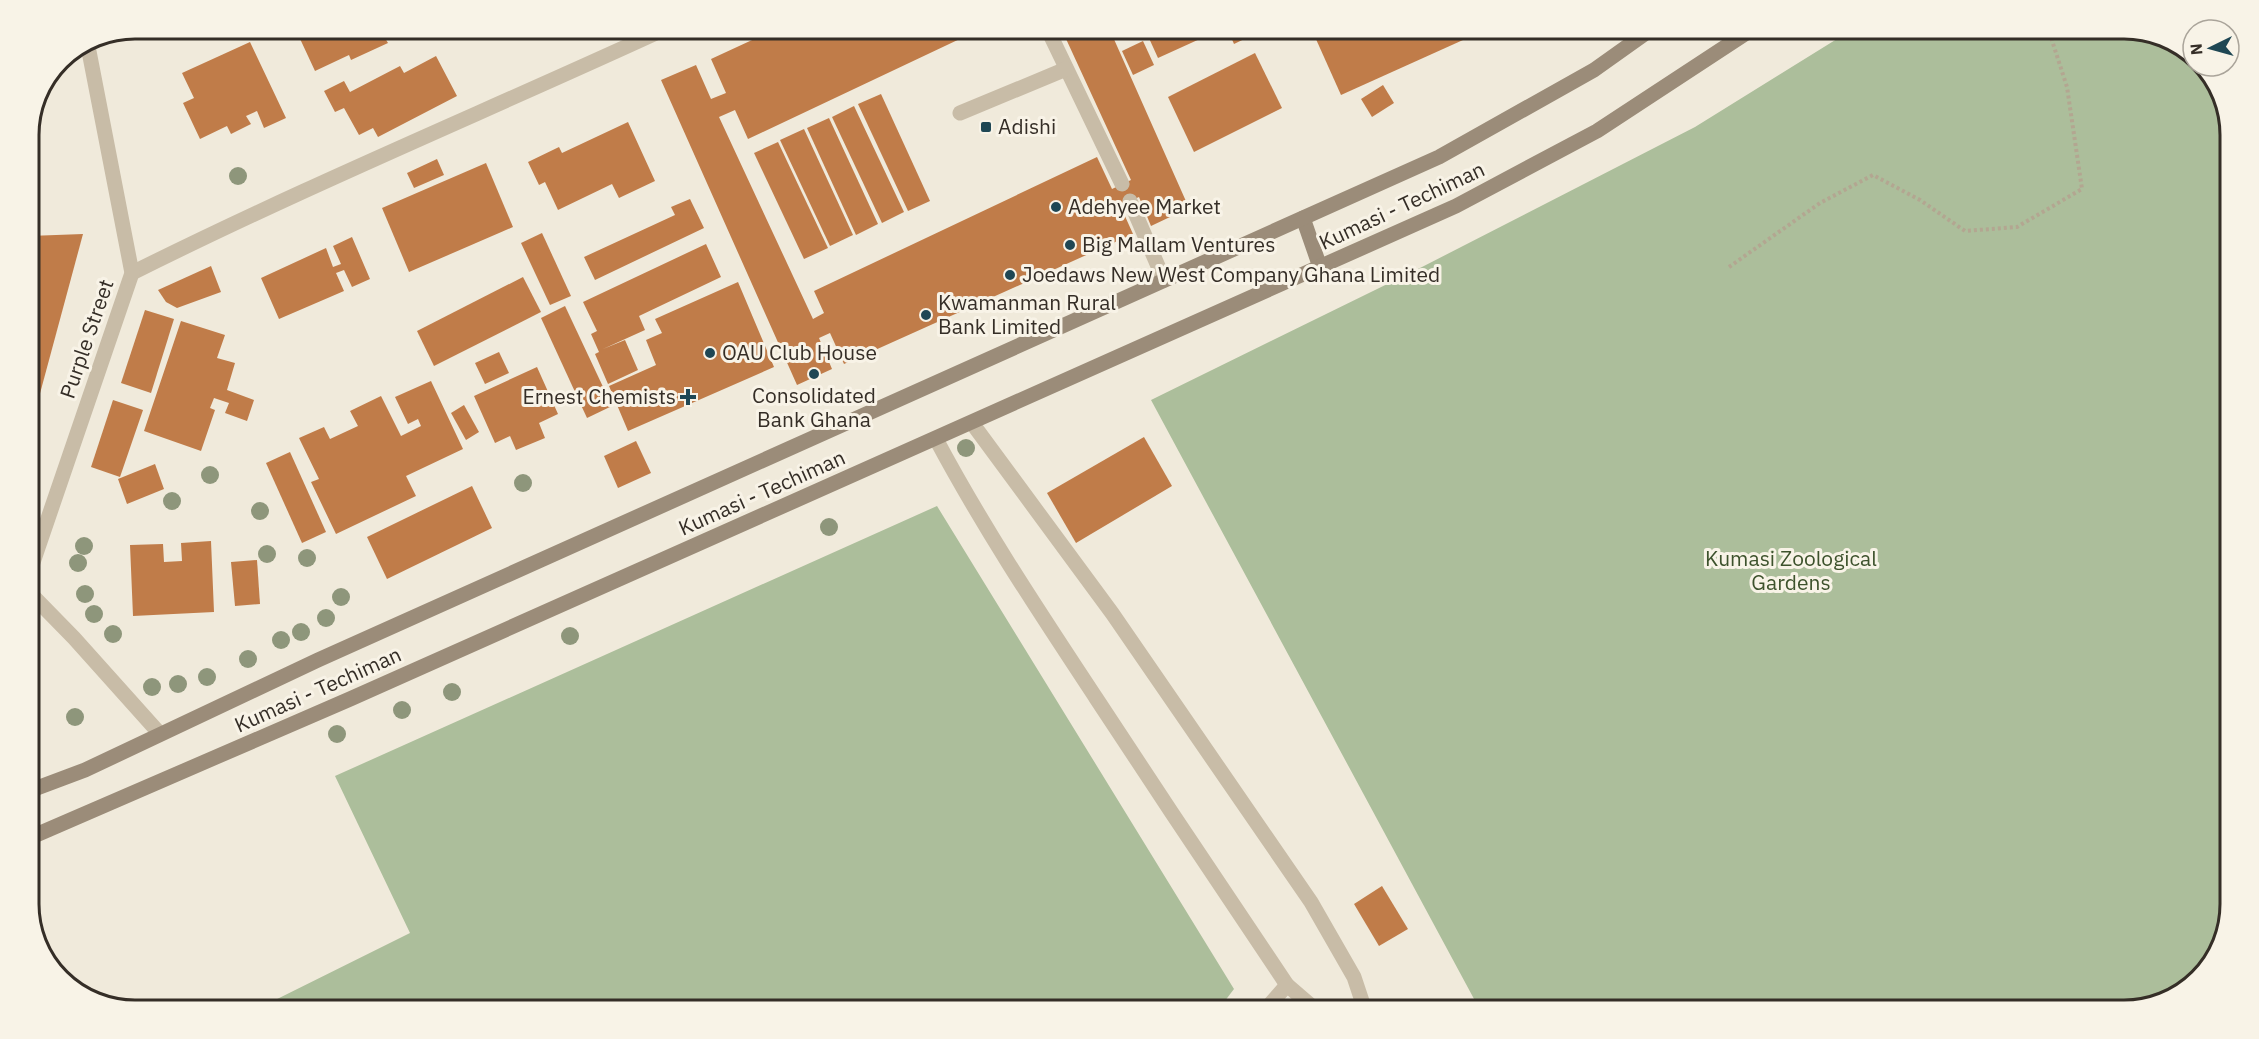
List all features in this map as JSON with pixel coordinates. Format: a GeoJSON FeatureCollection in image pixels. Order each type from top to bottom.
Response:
{"type":"FeatureCollection","features":[{"type":"Feature","properties":{"kind":"main road","name":"Kumasi - Techiman"},"geometry":{"type":"LineString","coordinates":[[39,787],[84,770],[318,660],[1439,157],[1594,70],[1638,39]]}},
{"type":"Feature","properties":{"kind":"main road","name":"Kumasi - Techiman"},"geometry":{"type":"LineString","coordinates":[[39,834],[361,694],[1456,206],[1597,131],[1737,39]]}},
{"type":"Feature","properties":{"kind":"main road"},"geometry":{"type":"LineString","coordinates":[[1303,218],[1320,267]]}},
{"type":"Feature","properties":{"kind":"street"},"geometry":{"type":"LineString","coordinates":[[132,273],[415,141],[642,39]]}},
{"type":"Feature","properties":{"kind":"street"},"geometry":{"type":"LineString","coordinates":[[1052,39],[1122,184]]}},
{"type":"Feature","properties":{"kind":"street","name":"Purple Street"},"geometry":{"type":"LineString","coordinates":[[39,545],[132,273],[89,51]]}},
{"type":"Feature","properties":{"kind":"street"},"geometry":{"type":"LineString","coordinates":[[960,113],[1066,69]]}},
{"type":"Feature","properties":{"kind":"street"},"geometry":{"type":"LineString","coordinates":[[1130,201],[1164,280]]}},
{"type":"Feature","properties":{"kind":"street"},"geometry":{"type":"LineString","coordinates":[[972,423],[1112,613],[1311,902],[1354,977],[1361,1000]]}},
{"type":"Feature","properties":{"kind":"street"},"geometry":{"type":"LineString","coordinates":[[936,439],[963,490],[1033,603],[1287,985],[1304,1000]]}},
{"type":"Feature","properties":{"kind":"street"},"geometry":{"type":"LineString","coordinates":[[39,602],[160,734]]}},
{"type":"Feature","properties":{"kind":"street"},"geometry":{"type":"LineString","coordinates":[[1274,1000],[1287,985]]}},
{"type":"Feature","properties":{"kind":"path"},"geometry":{"type":"LineString","coordinates":[[1729,267],[1820,203],[1873,175],[1920,200],[1965,231],[2017,226],[2082,189],[2067,87],[2052,39]]}},
{"type":"Feature","properties":{"kind":"green space","name":"Kumasi Zoological Gardens"},"geometry":{"type":"Polygon","coordinates":[[[1837,39],[2124,39],[2161,46],[2181,58],[2181,78],[2201,78],[2204,82],[2215,104],[2220,129],[2220,904],[2213,941],[2200,962],[2177,984],[2161,993],[2124,1000],[1475,1000],[1151,400],[1422,267],[1695,127],[1837,39]]]}},
{"type":"Feature","properties":{"kind":"green space"},"geometry":{"type":"Polygon","coordinates":[[[937,506],[1234,989],[1226,1000],[275,1000],[410,933],[335,776],[937,506]]]}},
{"type":"Feature","properties":{"kind":"building"},"geometry":{"type":"Polygon","coordinates":[[[300,39],[386,39],[388,43],[351,60],[349,55],[315,71],[300,39]]]}},
{"type":"Feature","properties":{"kind":"building","name":"Adehyee Market"},"geometry":{"type":"Polygon","coordinates":[[[754,39],[960,39],[748,139],[735,110],[719,117],[813,319],[824,313],[814,291],[1097,157],[1112,189],[1131,180],[1066,39],[1114,39],[1189,208],[1151,226],[1139,197],[1120,205],[1133,234],[844,364],[830,333],[819,338],[832,369],[797,385],[661,80],[696,65],[711,99],[726,93],[711,59],[754,39]]]}},
{"type":"Feature","properties":{"kind":"building"},"geometry":{"type":"Polygon","coordinates":[[[1149,39],[1200,39],[1158,58],[1149,39]]]}},
{"type":"Feature","properties":{"kind":"building"},"geometry":{"type":"Polygon","coordinates":[[[1232,39],[1244,39],[1234,44],[1232,39]]]}},
{"type":"Feature","properties":{"kind":"building"},"geometry":{"type":"Polygon","coordinates":[[[1316,39],[1463,39],[1463,40],[1341,95],[1316,39]]]}},
{"type":"Feature","properties":{"kind":"building"},"geometry":{"type":"Polygon","coordinates":[[[1143,41],[1154,65],[1133,75],[1122,51],[1143,41]]]}},
{"type":"Feature","properties":{"kind":"building"},"geometry":{"type":"Polygon","coordinates":[[[250,42],[286,118],[264,128],[257,111],[246,116],[251,124],[231,134],[227,126],[200,139],[183,103],[194,98],[182,73],[250,42]]]}},
{"type":"Feature","properties":{"kind":"building"},"geometry":{"type":"Polygon","coordinates":[[[1255,53],[1282,108],[1194,152],[1168,97],[1255,53]]]}},
{"type":"Feature","properties":{"kind":"building"},"geometry":{"type":"Polygon","coordinates":[[[436,56],[457,96],[378,137],[373,128],[359,135],[344,108],[335,112],[324,91],[344,81],[350,92],[400,66],[404,73],[436,56]]]}},
{"type":"Feature","properties":{"kind":"building"},"geometry":{"type":"Polygon","coordinates":[[[1383,85],[1394,103],[1372,117],[1361,99],[1383,85]]]}},
{"type":"Feature","properties":{"kind":"building"},"geometry":{"type":"Polygon","coordinates":[[[881,94],[930,201],[908,211],[858,104],[881,94]]]}},
{"type":"Feature","properties":{"kind":"building"},"geometry":{"type":"Polygon","coordinates":[[[854,106],[904,212],[882,223],[832,117],[854,106]]]}},
{"type":"Feature","properties":{"kind":"building"},"geometry":{"type":"Polygon","coordinates":[[[829,118],[878,224],[856,235],[807,128],[829,118]]]}},
{"type":"Feature","properties":{"kind":"building"},"geometry":{"type":"Polygon","coordinates":[[[628,122],[655,181],[619,198],[612,184],[558,210],[545,182],[539,185],[528,162],[559,147],[562,153],[628,122]]]}},
{"type":"Feature","properties":{"kind":"building"},"geometry":{"type":"Polygon","coordinates":[[[804,129],[853,235],[830,246],[780,140],[804,129]]]}},
{"type":"Feature","properties":{"kind":"building"},"geometry":{"type":"Polygon","coordinates":[[[778,142],[828,248],[804,259],[754,153],[778,142]]]}},
{"type":"Feature","properties":{"kind":"building"},"geometry":{"type":"Polygon","coordinates":[[[437,159],[444,175],[414,188],[407,173],[437,159]]]}},
{"type":"Feature","properties":{"kind":"building"},"geometry":{"type":"Polygon","coordinates":[[[486,163],[513,227],[409,272],[382,208],[486,163]]]}},
{"type":"Feature","properties":{"kind":"building"},"geometry":{"type":"Polygon","coordinates":[[[690,199],[704,228],[595,280],[584,257],[675,215],[671,207],[690,199]]]}},
{"type":"Feature","properties":{"kind":"building"},"geometry":{"type":"Polygon","coordinates":[[[542,233],[571,296],[550,305],[521,243],[542,233]]]}},
{"type":"Feature","properties":{"kind":"building"},"geometry":{"type":"Polygon","coordinates":[[[83,234],[39,397],[39,236],[83,234]]]}},
{"type":"Feature","properties":{"kind":"building"},"geometry":{"type":"Polygon","coordinates":[[[352,237],[370,279],[352,287],[344,270],[336,273],[344,291],[279,319],[261,278],[326,248],[333,267],[341,264],[333,246],[352,237]]]}},
{"type":"Feature","properties":{"kind":"building"},"geometry":{"type":"Polygon","coordinates":[[[706,244],[721,277],[639,316],[645,330],[603,349],[625,340],[638,370],[608,384],[595,354],[599,352],[591,334],[597,331],[583,302],[706,244]]]}},
{"type":"Feature","properties":{"kind":"building"},"geometry":{"type":"Polygon","coordinates":[[[211,266],[221,292],[177,308],[166,302],[158,290],[211,266]]]}},
{"type":"Feature","properties":{"kind":"building"},"geometry":{"type":"Polygon","coordinates":[[[523,277],[541,312],[434,366],[417,331],[523,277]]]}},
{"type":"Feature","properties":{"kind":"building","name":"OAU Club House"},"geometry":{"type":"Polygon","coordinates":[[[738,282],[774,367],[628,431],[609,386],[656,365],[646,340],[662,333],[655,319],[738,282]]]}},
{"type":"Feature","properties":{"kind":"building"},"geometry":{"type":"Polygon","coordinates":[[[565,306],[612,406],[587,418],[541,318],[565,306]]]}},
{"type":"Feature","properties":{"kind":"building"},"geometry":{"type":"Polygon","coordinates":[[[145,310],[174,319],[151,393],[121,383],[145,310]]]}},
{"type":"Feature","properties":{"kind":"building"},"geometry":{"type":"Polygon","coordinates":[[[181,321],[225,335],[217,358],[235,363],[227,390],[254,400],[247,421],[225,413],[229,403],[214,398],[210,408],[215,410],[201,451],[144,431],[181,321]]]}},
{"type":"Feature","properties":{"kind":"building"},"geometry":{"type":"Polygon","coordinates":[[[499,352],[509,373],[485,384],[475,363],[499,352]]]}},
{"type":"Feature","properties":{"kind":"building"},"geometry":{"type":"Polygon","coordinates":[[[537,367],[558,414],[539,423],[545,438],[516,450],[510,436],[495,443],[474,396],[537,367]]]}},
{"type":"Feature","properties":{"kind":"building"},"geometry":{"type":"Polygon","coordinates":[[[431,381],[463,449],[406,476],[416,496],[336,534],[311,482],[319,479],[299,438],[324,427],[330,439],[358,426],[350,411],[381,396],[401,436],[421,426],[418,419],[408,424],[395,397],[431,381]]]}},
{"type":"Feature","properties":{"kind":"building"},"geometry":{"type":"Polygon","coordinates":[[[113,400],[143,410],[120,477],[91,467],[113,400]]]}},
{"type":"Feature","properties":{"kind":"building"},"geometry":{"type":"Polygon","coordinates":[[[464,405],[479,432],[466,440],[451,413],[464,405]]]}},
{"type":"Feature","properties":{"kind":"building"},"geometry":{"type":"Polygon","coordinates":[[[1144,437],[1172,486],[1076,543],[1047,493],[1144,437]]]}},
{"type":"Feature","properties":{"kind":"building"},"geometry":{"type":"Polygon","coordinates":[[[636,441],[651,473],[618,488],[604,456],[636,441]]]}},
{"type":"Feature","properties":{"kind":"building"},"geometry":{"type":"Polygon","coordinates":[[[290,452],[326,532],[302,543],[266,463],[290,452]]]}},
{"type":"Feature","properties":{"kind":"building"},"geometry":{"type":"Polygon","coordinates":[[[155,464],[164,489],[127,504],[118,479],[155,464]]]}},
{"type":"Feature","properties":{"kind":"building"},"geometry":{"type":"Polygon","coordinates":[[[472,486],[492,528],[387,579],[367,537],[472,486]]]}},
{"type":"Feature","properties":{"kind":"building"},"geometry":{"type":"Polygon","coordinates":[[[211,541],[214,612],[133,616],[130,545],[163,544],[164,562],[182,561],[181,543],[211,541]]]}},
{"type":"Feature","properties":{"kind":"building"},"geometry":{"type":"Polygon","coordinates":[[[257,560],[260,604],[235,606],[231,562],[257,560]]]}},
{"type":"Feature","properties":{"kind":"building"},"geometry":{"type":"Polygon","coordinates":[[[1382,886],[1408,929],[1379,946],[1354,904],[1382,886]]]}},
{"type":"Feature","properties":{"kind":"place","name":"Adishi"},"geometry":{"type":"Point","coordinates":[986,127]}},
{"type":"Feature","properties":{"kind":"place","name":"Adehyee Market"},"geometry":{"type":"Point","coordinates":[1056,207]}},
{"type":"Feature","properties":{"kind":"place","name":"Big Mallam Ventures"},"geometry":{"type":"Point","coordinates":[1070,245]}},
{"type":"Feature","properties":{"kind":"place","name":"Joedaws New West Company Ghana Limited"},"geometry":{"type":"Point","coordinates":[1010,275]}},
{"type":"Feature","properties":{"kind":"place","name":"Kwamanman Rural Bank Limited"},"geometry":{"type":"Point","coordinates":[926,315]}},
{"type":"Feature","properties":{"kind":"place","name":"OAU Club House"},"geometry":{"type":"Point","coordinates":[710,353]}},
{"type":"Feature","properties":{"kind":"place","name":"Consolidated Bank Ghana"},"geometry":{"type":"Point","coordinates":[814,374]}},
{"type":"Feature","properties":{"kind":"place","name":"Ernest Chemists"},"geometry":{"type":"Point","coordinates":[688,397]}}]}
